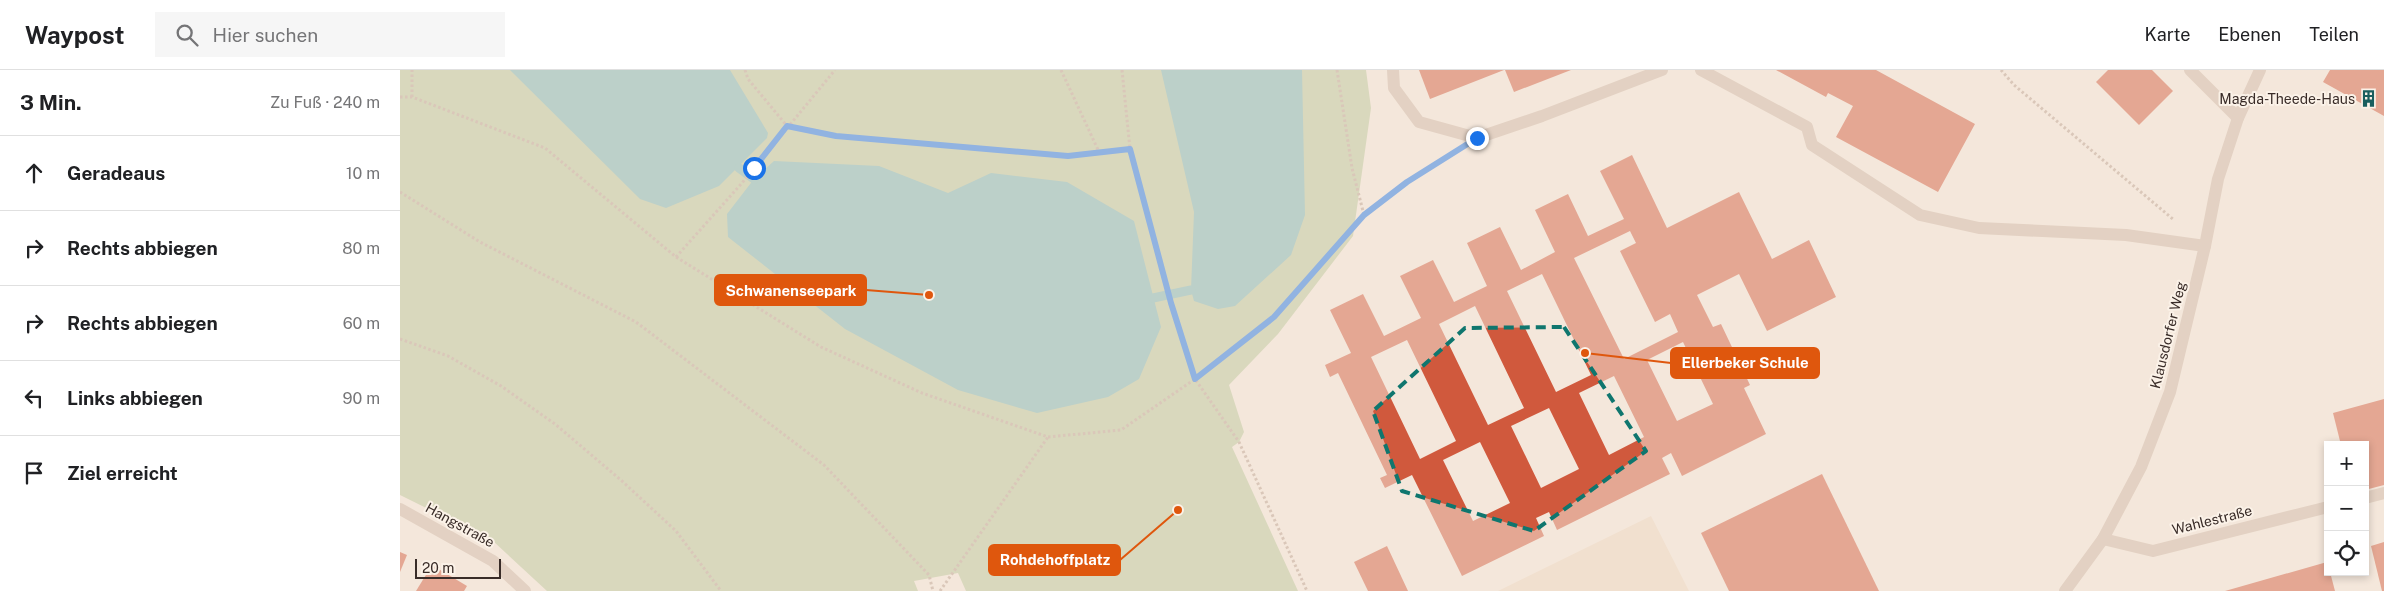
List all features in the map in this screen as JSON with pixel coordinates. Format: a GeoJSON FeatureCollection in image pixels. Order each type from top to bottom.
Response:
{"type":"FeatureCollection","features":[{"type":"Feature","properties":{"kind":"street"},"geometry":{"type":"LineString","coordinates":[[1393,70],[1394,88],[1419,122],[1477,138],[1542,116],[1662,70]]}},
{"type":"Feature","properties":{"kind":"street"},"geometry":{"type":"LineString","coordinates":[[1701,70],[1807,127],[1812,144],[1920,215],[1979,228],[2126,235],[2205,246]]}},
{"type":"Feature","properties":{"kind":"street"},"geometry":{"type":"LineString","coordinates":[[2190,70],[2238,118]]}},
{"type":"Feature","properties":{"kind":"street","name":"Klausdorfer Weg"},"geometry":{"type":"LineString","coordinates":[[2065,591],[2103,539],[2141,467],[2170,392],[2205,246],[2218,179],[2238,118],[2260,70]]}},
{"type":"Feature","properties":{"kind":"street"},"geometry":{"type":"LineString","coordinates":[[2369,497],[2384,493]]}},
{"type":"Feature","properties":{"kind":"street","name":"Wahlestraße"},"geometry":{"type":"LineString","coordinates":[[2103,539],[2153,550],[2324,508]]}},
{"type":"Feature","properties":{"kind":"street","name":"Hangstraße"},"geometry":{"type":"LineString","coordinates":[[400,509],[493,561],[525,591]]}},
{"type":"Feature","properties":{"kind":"path"},"geometry":{"type":"LineString","coordinates":[[412,70],[412,96]]}},
{"type":"Feature","properties":{"kind":"path"},"geometry":{"type":"LineString","coordinates":[[745,70],[748,79],[787,126],[836,136],[987,151],[1068,156],[1100,154],[1130,149]]}},
{"type":"Feature","properties":{"kind":"path"},"geometry":{"type":"LineString","coordinates":[[676,257],[742,183],[834,70]]}},
{"type":"Feature","properties":{"kind":"path"},"geometry":{"type":"LineString","coordinates":[[1061,70],[1100,154]]}},
{"type":"Feature","properties":{"kind":"path"},"geometry":{"type":"LineString","coordinates":[[1122,70],[1130,149],[1168,285],[1171,303],[1195,379],[1239,442],[1307,591]]}},
{"type":"Feature","properties":{"kind":"path"},"geometry":{"type":"LineString","coordinates":[[1337,70],[1352,168],[1364,215]]}},
{"type":"Feature","properties":{"kind":"path"},"geometry":{"type":"LineString","coordinates":[[2001,70],[2014,85],[2176,222]]}},
{"type":"Feature","properties":{"kind":"path"},"geometry":{"type":"LineString","coordinates":[[400,97],[412,96],[544,148],[676,257],[821,347],[922,393],[1048,437],[1121,430],[1195,379],[1274,317],[1364,215],[1407,182],[1477,138]]}},
{"type":"Feature","properties":{"kind":"path"},"geometry":{"type":"LineString","coordinates":[[400,192],[480,242],[644,328],[824,464],[929,575],[933,591]]}},
{"type":"Feature","properties":{"kind":"path"},"geometry":{"type":"LineString","coordinates":[[400,339],[448,356],[501,386],[555,424],[622,481],[676,531],[721,591]]}},
{"type":"Feature","properties":{"kind":"path"},"geometry":{"type":"LineString","coordinates":[[940,591],[1048,437]]}},
{"type":"Feature","properties":{"kind":"highlighted area"},"geometry":{"type":"Polygon","coordinates":[[[1564,327],[1646,451],[1534,531],[1402,491],[1373,411],[1465,328],[1564,327]]]}},
{"type":"Feature","properties":{"kind":"green space"},"geometry":{"type":"Polygon","coordinates":[[[400,70],[1366,70],[1371,108],[1353,236],[1278,334],[1229,385],[1244,432],[1239,442],[1232,447],[1298,591],[966,591],[958,573],[914,581],[918,591],[547,591],[493,541],[400,495],[400,70]]]}},
{"type":"Feature","properties":{"kind":"shaded area"},"geometry":{"type":"Polygon","coordinates":[[[1651,516],[1689,591],[1498,591],[1651,516]]]}},
{"type":"Feature","properties":{"kind":"water"},"geometry":{"type":"Polygon","coordinates":[[[510,70],[730,70],[768,133],[767,138],[719,186],[666,208],[640,199],[510,70]]]}},
{"type":"Feature","properties":{"kind":"water"},"geometry":{"type":"Polygon","coordinates":[[[1161,70],[1302,70],[1305,215],[1291,255],[1235,306],[1218,309],[1194,301],[1191,290],[1194,212],[1161,70]]]}},
{"type":"Feature","properties":{"kind":"water"},"geometry":{"type":"Polygon","coordinates":[[[774,161],[879,166],[948,193],[991,173],[1067,182],[1134,221],[1161,327],[1139,379],[1108,397],[1037,413],[958,390],[845,329],[728,237],[727,214],[754,179],[774,161]]]}},
{"type":"Feature","properties":{"kind":"building"},"geometry":{"type":"Polygon","coordinates":[[[1419,70],[1504,70],[1430,99],[1419,70]]]}},
{"type":"Feature","properties":{"kind":"building"},"geometry":{"type":"Polygon","coordinates":[[[1505,70],[1571,70],[1514,92],[1505,70]]]}},
{"type":"Feature","properties":{"kind":"building"},"geometry":{"type":"Polygon","coordinates":[[[1776,70],[1876,70],[1975,124],[1938,192],[1836,137],[1853,106],[1828,93],[1826,97],[1776,70]]]}},
{"type":"Feature","properties":{"kind":"building"},"geometry":{"type":"Polygon","coordinates":[[[2108,70],[2152,70],[2173,91],[2139,125],[2096,82],[2108,70]]]}},
{"type":"Feature","properties":{"kind":"building","name":"Magda-Theede-Haus"},"geometry":{"type":"Polygon","coordinates":[[[2330,70],[2384,70],[2384,116],[2323,82],[2330,70]]]}},
{"type":"Feature","properties":{"kind":"building"},"geometry":{"type":"Polygon","coordinates":[[[1632,155],[1667,228],[1739,192],[1772,259],[1809,240],[1836,297],[1767,331],[1739,274],[1697,295],[1713,327],[1721,324],[1750,385],[1744,388],[1766,434],[1682,476],[1671,453],[1662,458],[1670,474],[1557,530],[1549,512],[1536,518],[1544,536],[1462,576],[1412,475],[1385,488],[1380,478],[1387,475],[1338,373],[1330,377],[1325,365],[1351,353],[1330,310],[1363,294],[1384,336],[1421,318],[1400,276],[1433,260],[1454,302],[1487,286],[1467,243],[1500,227],[1521,270],[1555,252],[1535,210],[1568,194],[1588,236],[1624,219],[1600,171],[1632,155]],[[1630,231],[1574,258],[1624,359],[1678,332],[1670,314],[1655,322],[1620,251],[1636,243],[1630,231]],[[1542,274],[1507,291],[1556,392],[1591,375],[1542,274]],[[1475,306],[1439,324],[1488,425],[1524,408],[1475,306]],[[1407,340],[1371,357],[1420,459],[1456,441],[1407,340]],[[1683,342],[1647,360],[1677,421],[1713,404],[1683,342]],[[1614,376],[1579,393],[1609,455],[1644,437],[1614,376]],[[1549,408],[1511,426],[1541,488],[1579,469],[1549,408]],[[1480,442],[1443,460],[1473,521],[1510,503],[1480,442]]]}},
{"type":"Feature","properties":{"kind":"building"},"geometry":{"type":"Polygon","coordinates":[[[2384,399],[2384,485],[2369,489],[2369,441],[2340,441],[2333,413],[2384,399]]]}},
{"type":"Feature","properties":{"kind":"building"},"geometry":{"type":"Polygon","coordinates":[[[1822,474],[1879,591],[1729,591],[1701,533],[1822,474]]]}},
{"type":"Feature","properties":{"kind":"building"},"geometry":{"type":"Polygon","coordinates":[[[2384,542],[2384,591],[2382,591],[2371,546],[2384,542]]]}},
{"type":"Feature","properties":{"kind":"building"},"geometry":{"type":"Polygon","coordinates":[[[1387,546],[1408,591],[1368,591],[1354,562],[1387,546]]]}},
{"type":"Feature","properties":{"kind":"building"},"geometry":{"type":"Polygon","coordinates":[[[400,552],[407,555],[400,572],[400,552]]]}},
{"type":"Feature","properties":{"kind":"building"},"geometry":{"type":"Polygon","coordinates":[[[2324,563],[2324,576],[2331,576],[2335,591],[2225,591],[2324,563]]]}},
{"type":"Feature","properties":{"kind":"building"},"geometry":{"type":"Polygon","coordinates":[[[432,565],[467,586],[464,591],[416,591],[432,565]]]}},
{"type":"Feature","properties":{"kind":"waterway"},"geometry":{"type":"LineString","coordinates":[[739,168],[754,179]]}},
{"type":"Feature","properties":{"kind":"waterway"},"geometry":{"type":"LineString","coordinates":[[1153,298],[1191,290]]}},
{"type":"Feature","properties":{"kind":"place","name":"Magda-Theede-Haus"},"geometry":{"type":"Point","coordinates":[2369,99]}},
{"type":"Feature","properties":{"kind":"place","name":"Schwanenseepark"},"geometry":{"type":"Point","coordinates":[929,295]}},
{"type":"Feature","properties":{"kind":"place","name":"Ellerbeker Schule"},"geometry":{"type":"Point","coordinates":[1585,353]}},
{"type":"Feature","properties":{"kind":"place","name":"Rohdehoffplatz"},"geometry":{"type":"Point","coordinates":[1178,510]}},
{"type":"Feature","properties":{"kind":"route"},"geometry":{"type":"LineString","coordinates":[[754,168],[787,126],[836,136],[987,151],[1068,156],[1100,154],[1130,149],[1168,285],[1171,303],[1195,379],[1274,317],[1364,215],[1407,182],[1477,138]]}}]}
